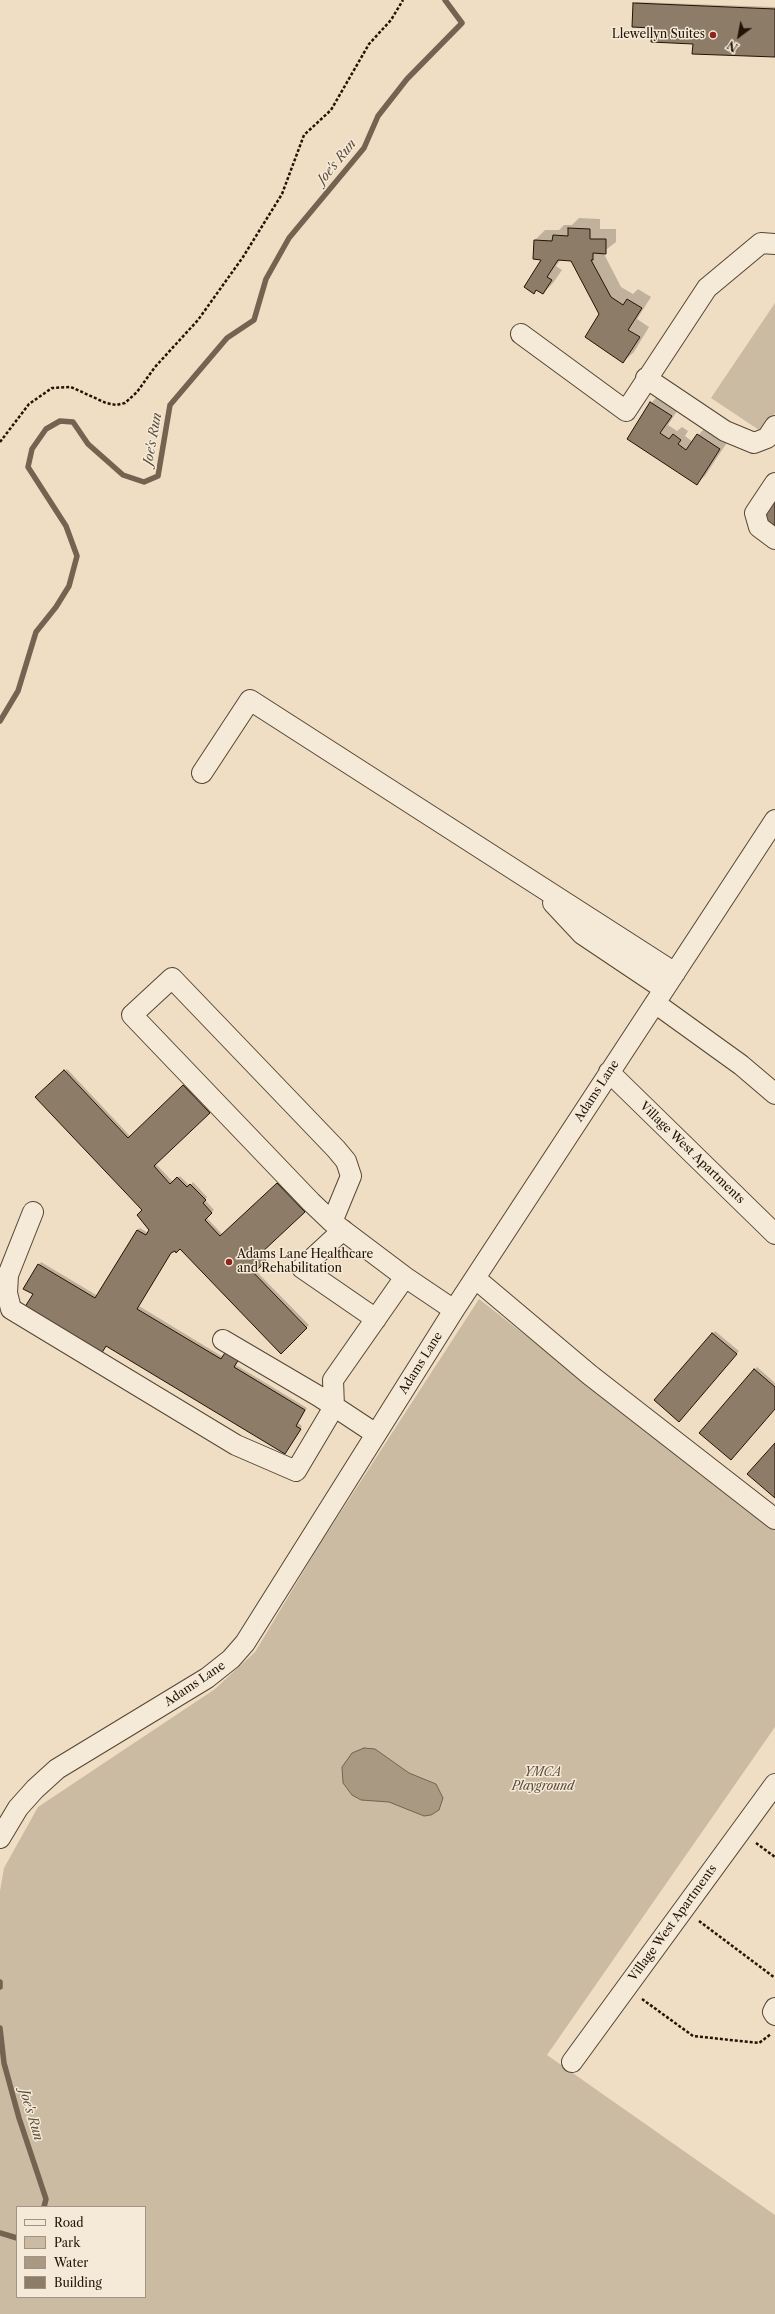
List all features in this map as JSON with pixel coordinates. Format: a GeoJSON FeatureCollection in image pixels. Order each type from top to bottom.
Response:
{"type":"FeatureCollection","features":[{"type":"Feature","properties":{"kind":"street"},"geometry":{"type":"LineString","coordinates":[[521,334],[626,412],[646,378],[706,288],[760,243],[775,244]]}},
{"type":"Feature","properties":{"kind":"street"},"geometry":{"type":"LineString","coordinates":[[646,378],[726,431],[754,443],[767,438],[775,426]]}},
{"type":"Feature","properties":{"kind":"street"},"geometry":{"type":"LineString","coordinates":[[775,483],[755,513],[760,527],[775,538]]}},
{"type":"Feature","properties":{"kind":"street"},"geometry":{"type":"LineString","coordinates":[[202,773],[250,700],[537,885],[664,988],[741,1065],[775,1094]]}},
{"type":"Feature","properties":{"kind":"street","name":"Adams Lane"},"geometry":{"type":"LineString","coordinates":[[0,1838],[18,1808],[35,1789],[57,1769],[187,1691],[231,1659],[258,1624],[454,1310],[476,1279],[608,1072],[775,820]]}},
{"type":"Feature","properties":{"kind":"street"},"geometry":{"type":"LineString","coordinates":[[376,1319],[302,1268],[338,1226],[351,1176],[346,1161],[172,978],[132,1015],[311,1202],[338,1226],[405,1277],[454,1310]]}},
{"type":"Feature","properties":{"kind":"street","name":"Village West Apartments"},"geometry":{"type":"LineString","coordinates":[[608,1072],[775,1234]]}},
{"type":"Feature","properties":{"kind":"street"},"geometry":{"type":"LineString","coordinates":[[33,1212],[8,1275],[7,1293],[11,1309],[236,1445],[296,1471],[334,1407],[333,1380],[405,1277]]}},
{"type":"Feature","properties":{"kind":"street"},"geometry":{"type":"LineString","coordinates":[[476,1279],[590,1375],[775,1519]]}},
{"type":"Feature","properties":{"kind":"street"},"geometry":{"type":"LineString","coordinates":[[223,1340],[320,1397],[376,1434]]}},
{"type":"Feature","properties":{"kind":"street","name":"Village West Apartments"},"geometry":{"type":"LineString","coordinates":[[572,2062],[625,1987],[775,1784]]}},
{"type":"Feature","properties":{"kind":"street"},"geometry":{"type":"LineString","coordinates":[[775,2008],[773,2012],[775,2016]]}},
{"type":"Feature","properties":{"kind":"path"},"geometry":{"type":"LineString","coordinates":[[0,442],[29,404],[52,388],[71,387],[106,403],[116,405],[125,403],[137,392],[155,367],[198,320],[243,257],[282,194],[304,136],[331,110],[369,44],[391,20],[403,0]]}},
{"type":"Feature","properties":{"kind":"path"},"geometry":{"type":"LineString","coordinates":[[755,1843],[775,1857]]}},
{"type":"Feature","properties":{"kind":"path"},"geometry":{"type":"LineString","coordinates":[[698,1920],[775,1978]]}},
{"type":"Feature","properties":{"kind":"path"},"geometry":{"type":"LineString","coordinates":[[625,1987],[693,2036],[759,2043],[775,2032]]}},
{"type":"Feature","properties":{"kind":"green space"},"geometry":{"type":"Polygon","coordinates":[[[775,303],[775,413],[762,432],[711,398],[775,303]]]}},
{"type":"Feature","properties":{"kind":"green space","name":"YMCA Playground"},"geometry":{"type":"Polygon","coordinates":[[[479,1299],[775,1530],[775,1727],[547,2055],[775,2215],[775,2314],[0,2314],[0,1891],[4,1868],[38,1807],[215,1689],[255,1652],[320,1544],[479,1299]]]}},
{"type":"Feature","properties":{"kind":"water"},"geometry":{"type":"Polygon","coordinates":[[[364,1748],[375,1749],[409,1773],[436,1784],[443,1798],[439,1810],[431,1815],[424,1816],[389,1802],[361,1800],[352,1795],[343,1783],[342,1767],[352,1753],[364,1748]]]}},
{"type":"Feature","properties":{"kind":"building","name":"Llewellyn Suites"},"geometry":{"type":"Polygon","coordinates":[[[633,3],[775,9],[775,57],[692,54],[693,44],[651,42],[652,28],[632,27],[633,3]]]}},
{"type":"Feature","properties":{"kind":"building"},"geometry":{"type":"Polygon","coordinates":[[[568,228],[590,229],[590,239],[606,239],[606,254],[593,253],[593,260],[591,260],[611,297],[623,305],[627,299],[642,308],[628,330],[640,337],[623,363],[585,337],[599,314],[571,261],[558,260],[547,277],[552,280],[543,294],[536,290],[534,294],[524,287],[541,260],[533,259],[534,240],[552,241],[553,235],[568,236],[568,228]]]}},
{"type":"Feature","properties":{"kind":"building"},"geometry":{"type":"Polygon","coordinates":[[[650,402],[672,416],[660,433],[669,439],[673,434],[681,440],[678,444],[686,450],[697,434],[720,449],[697,485],[627,439],[650,402]]]}},
{"type":"Feature","properties":{"kind":"building"},"geometry":{"type":"Polygon","coordinates":[[[775,498],[775,532],[760,522],[775,498]]]}},
{"type":"Feature","properties":{"kind":"building","name":"Adams Lane Healthcare and Rehabilitation"},"geometry":{"type":"Polygon","coordinates":[[[64,1070],[128,1138],[183,1085],[210,1113],[154,1166],[170,1184],[177,1177],[187,1187],[190,1184],[206,1200],[203,1203],[212,1213],[205,1220],[220,1236],[277,1183],[305,1212],[260,1254],[266,1261],[255,1272],[247,1266],[307,1328],[281,1354],[180,1249],[176,1253],[175,1251],[171,1253],[137,1309],[221,1359],[226,1351],[239,1359],[234,1367],[305,1410],[296,1426],[301,1429],[285,1454],[106,1346],[100,1356],[23,1310],[33,1294],[23,1289],[38,1264],[95,1298],[137,1230],[146,1235],[149,1230],[137,1215],[142,1210],[35,1097],[64,1070]]]}},
{"type":"Feature","properties":{"kind":"building"},"geometry":{"type":"Polygon","coordinates":[[[712,1333],[737,1354],[679,1422],[654,1400],[712,1333]]]}},
{"type":"Feature","properties":{"kind":"building"},"geometry":{"type":"Polygon","coordinates":[[[754,1369],[775,1387],[775,1409],[731,1460],[699,1433],[754,1369]]]}},
{"type":"Feature","properties":{"kind":"building"},"geometry":{"type":"Polygon","coordinates":[[[775,1443],[775,1498],[747,1474],[775,1443]]]}},
{"type":"Feature","properties":{"kind":"waterway","name":"Joe's Run"},"geometry":{"type":"LineString","coordinates":[[0,721],[18,691],[36,632],[56,607],[69,586],[77,556],[66,526],[28,467],[32,449],[46,429],[60,421],[73,422],[88,444],[123,475],[144,482],[158,476],[170,405],[227,338],[254,320],[266,279],[289,238],[364,148],[378,116],[407,79],[462,23],[445,0]]}},
{"type":"Feature","properties":{"kind":"waterway","name":"Joe's Run"},"geometry":{"type":"LineString","coordinates":[[0,1982],[0,1987]]}},
{"type":"Feature","properties":{"kind":"waterway","name":"Joe's Run"},"geometry":{"type":"LineString","coordinates":[[0,2028],[4,2063],[19,2118],[46,2199],[44,2206]]}},
{"type":"Feature","properties":{"kind":"waterway","name":"Joe's Run"},"geometry":{"type":"LineString","coordinates":[[0,2233],[16,2238]]}},
{"type":"Feature","properties":{"kind":"place","name":"Llewellyn Suites"},"geometry":{"type":"Point","coordinates":[713,35]}},
{"type":"Feature","properties":{"kind":"place","name":"Adams Lane Healthcare and Rehabilitation"},"geometry":{"type":"Point","coordinates":[229,1262]}}]}
